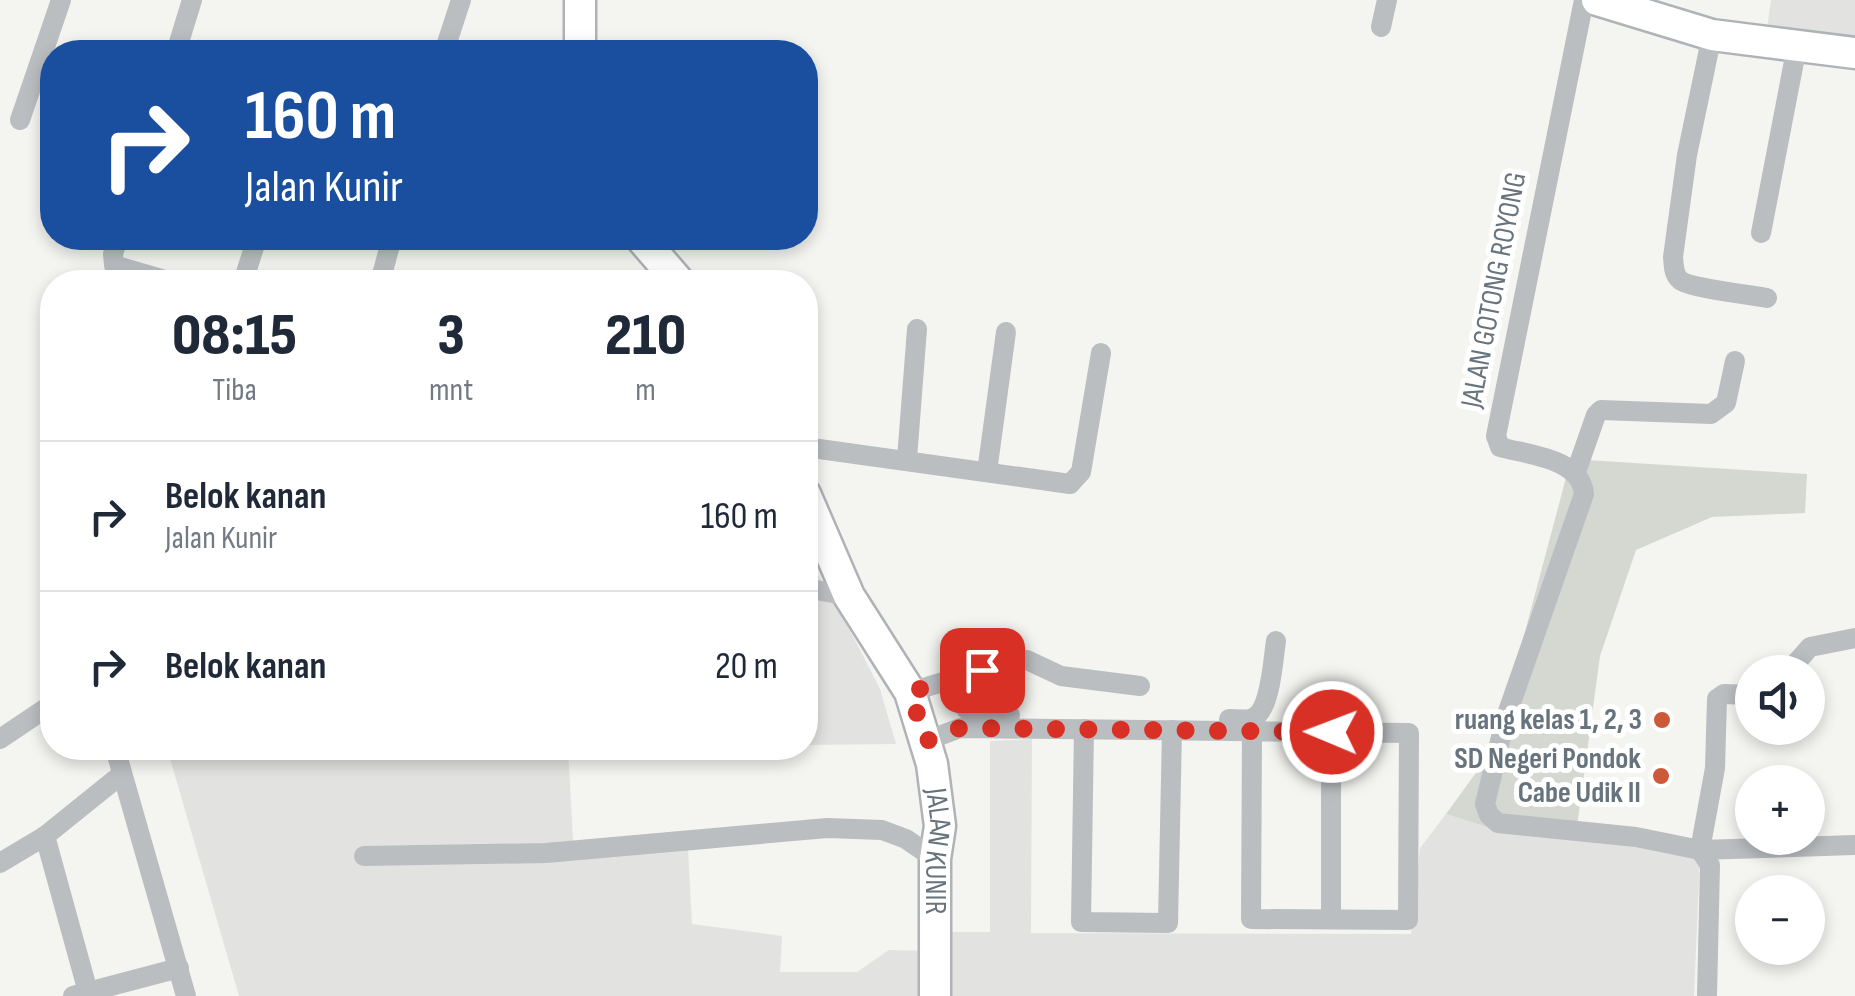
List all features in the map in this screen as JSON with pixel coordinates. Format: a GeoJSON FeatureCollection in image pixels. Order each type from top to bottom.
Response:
{"type":"FeatureCollection","features":[{"type":"Feature","properties":{"kind":"street"},"geometry":{"type":"LineString","coordinates":[[47,40],[61,0]]}},
{"type":"Feature","properties":{"kind":"street"},"geometry":{"type":"LineString","coordinates":[[180,40],[192,0]]}},
{"type":"Feature","properties":{"kind":"street"},"geometry":{"type":"LineString","coordinates":[[448,40],[461,0]]}},
{"type":"Feature","properties":{"kind":"street"},"geometry":{"type":"LineString","coordinates":[[580,0],[580,40]]}},
{"type":"Feature","properties":{"kind":"street"},"geometry":{"type":"LineString","coordinates":[[1381,27],[1387,0]]}},
{"type":"Feature","properties":{"kind":"street","name":"JALAN GOTONG ROYONG"},"geometry":{"type":"LineString","coordinates":[[1576,472],[1562,464],[1500,447],[1496,436],[1584,0]]}},
{"type":"Feature","properties":{"kind":"street"},"geometry":{"type":"LineString","coordinates":[[1597,0],[1636,5],[1712,35],[1855,54]]}},
{"type":"Feature","properties":{"kind":"street"},"geometry":{"type":"LineString","coordinates":[[1712,35],[1687,155],[1672,257],[1675,273],[1680,281],[1692,286],[1767,298]]}},
{"type":"Feature","properties":{"kind":"street"},"geometry":{"type":"LineString","coordinates":[[1761,234],[1797,46]]}},
{"type":"Feature","properties":{"kind":"street"},"geometry":{"type":"LineString","coordinates":[[20,120],[40,61]]}},
{"type":"Feature","properties":{"kind":"street"},"geometry":{"type":"LineString","coordinates":[[114,250],[114,266],[128,270]]}},
{"type":"Feature","properties":{"kind":"street"},"geometry":{"type":"LineString","coordinates":[[651,250],[669,270]]}},
{"type":"Feature","properties":{"kind":"street"},"geometry":{"type":"LineString","coordinates":[[907,459],[917,329]]}},
{"type":"Feature","properties":{"kind":"street"},"geometry":{"type":"LineString","coordinates":[[987,472],[1006,332]]}},
{"type":"Feature","properties":{"kind":"street"},"geometry":{"type":"LineString","coordinates":[[818,449],[907,459],[1058,485],[1075,480],[1080,472],[1100,353]]}},
{"type":"Feature","properties":{"kind":"street"},"geometry":{"type":"LineString","coordinates":[[1735,361],[1726,403],[1712,414],[1601,410],[1576,472],[1583,482],[1584,494],[1505,720],[1485,804],[1498,823],[1636,837],[1700,850],[1855,844]]}},
{"type":"Feature","properties":{"kind":"street","name":"JALAN KUNIR"},"geometry":{"type":"LineString","coordinates":[[818,524],[849,596],[910,692],[926,741],[940,826],[935,859],[935,996]]}},
{"type":"Feature","properties":{"kind":"street"},"geometry":{"type":"LineString","coordinates":[[818,590],[849,596]]}},
{"type":"Feature","properties":{"kind":"street"},"geometry":{"type":"LineString","coordinates":[[1803,655],[1810,647],[1855,638]]}},
{"type":"Feature","properties":{"kind":"street"},"geometry":{"type":"LineString","coordinates":[[952,680],[966,710],[976,714],[1252,720],[1267,698],[1276,642]]}},
{"type":"Feature","properties":{"kind":"street"},"geometry":{"type":"LineString","coordinates":[[910,692],[1012,660],[1027,660],[1061,676],[1140,686]]}},
{"type":"Feature","properties":{"kind":"street"},"geometry":{"type":"LineString","coordinates":[[1707,996],[1710,865],[1700,850],[1715,768],[1717,699],[1724,694],[1735,694]]}},
{"type":"Feature","properties":{"kind":"street"},"geometry":{"type":"LineString","coordinates":[[0,738],[40,712]]}},
{"type":"Feature","properties":{"kind":"street"},"geometry":{"type":"LineString","coordinates":[[926,741],[960,728],[1084,729],[1172,730],[1252,731],[1332,732],[1409,733],[1408,920],[1251,919],[1252,731]]}},
{"type":"Feature","properties":{"kind":"street"},"geometry":{"type":"LineString","coordinates":[[1084,729],[1081,922],[1168,923],[1172,730]]}},
{"type":"Feature","properties":{"kind":"street"},"geometry":{"type":"LineString","coordinates":[[1331,919],[1332,732]]}},
{"type":"Feature","properties":{"kind":"street"},"geometry":{"type":"LineString","coordinates":[[118,760],[186,996]]}},
{"type":"Feature","properties":{"kind":"street"},"geometry":{"type":"LineString","coordinates":[[0,862],[45,836],[122,774]]}},
{"type":"Feature","properties":{"kind":"street"},"geometry":{"type":"LineString","coordinates":[[364,856],[546,853],[827,828],[882,830],[906,839],[935,859]]}},
{"type":"Feature","properties":{"kind":"street"},"geometry":{"type":"LineString","coordinates":[[45,836],[81,994],[179,968]]}},
{"type":"Feature","properties":{"kind":"shaded area"},"geometry":{"type":"Polygon","coordinates":[[[1771,0],[1855,0],[1855,64],[1764,51],[1771,0]]]}},
{"type":"Feature","properties":{"kind":"shaded area"},"geometry":{"type":"Polygon","coordinates":[[[1571,459],[1807,474],[1805,513],[1712,517],[1636,550],[1600,656],[1576,834],[1499,831],[1446,814],[1494,748],[1571,459]]]}},
{"type":"Feature","properties":{"kind":"shaded area"},"geometry":{"type":"Polygon","coordinates":[[[818,575],[880,689],[896,744],[818,745],[818,575]]]}},
{"type":"Feature","properties":{"kind":"shaded area"},"geometry":{"type":"Polygon","coordinates":[[[1032,739],[1031,933],[1411,934],[1420,848],[1446,814],[1499,831],[1631,837],[1700,857],[1694,996],[239,996],[170,760],[569,760],[574,858],[688,849],[692,924],[782,936],[780,972],[857,972],[889,950],[932,951],[932,932],[990,932],[990,741],[1032,739]]]}},
{"type":"Feature","properties":{"kind":"place","name":"ruang kelas 1, 2, 3"},"geometry":{"type":"Point","coordinates":[1662,720]}},
{"type":"Feature","properties":{"kind":"place","name":"SD Negeri Pondok Cabe Udik II"},"geometry":{"type":"Point","coordinates":[1661,776]}},
{"type":"Feature","properties":{"kind":"route"},"geometry":{"type":"LineString","coordinates":[[982,670],[910,692],[926,741],[960,728],[1332,732]]}}]}
